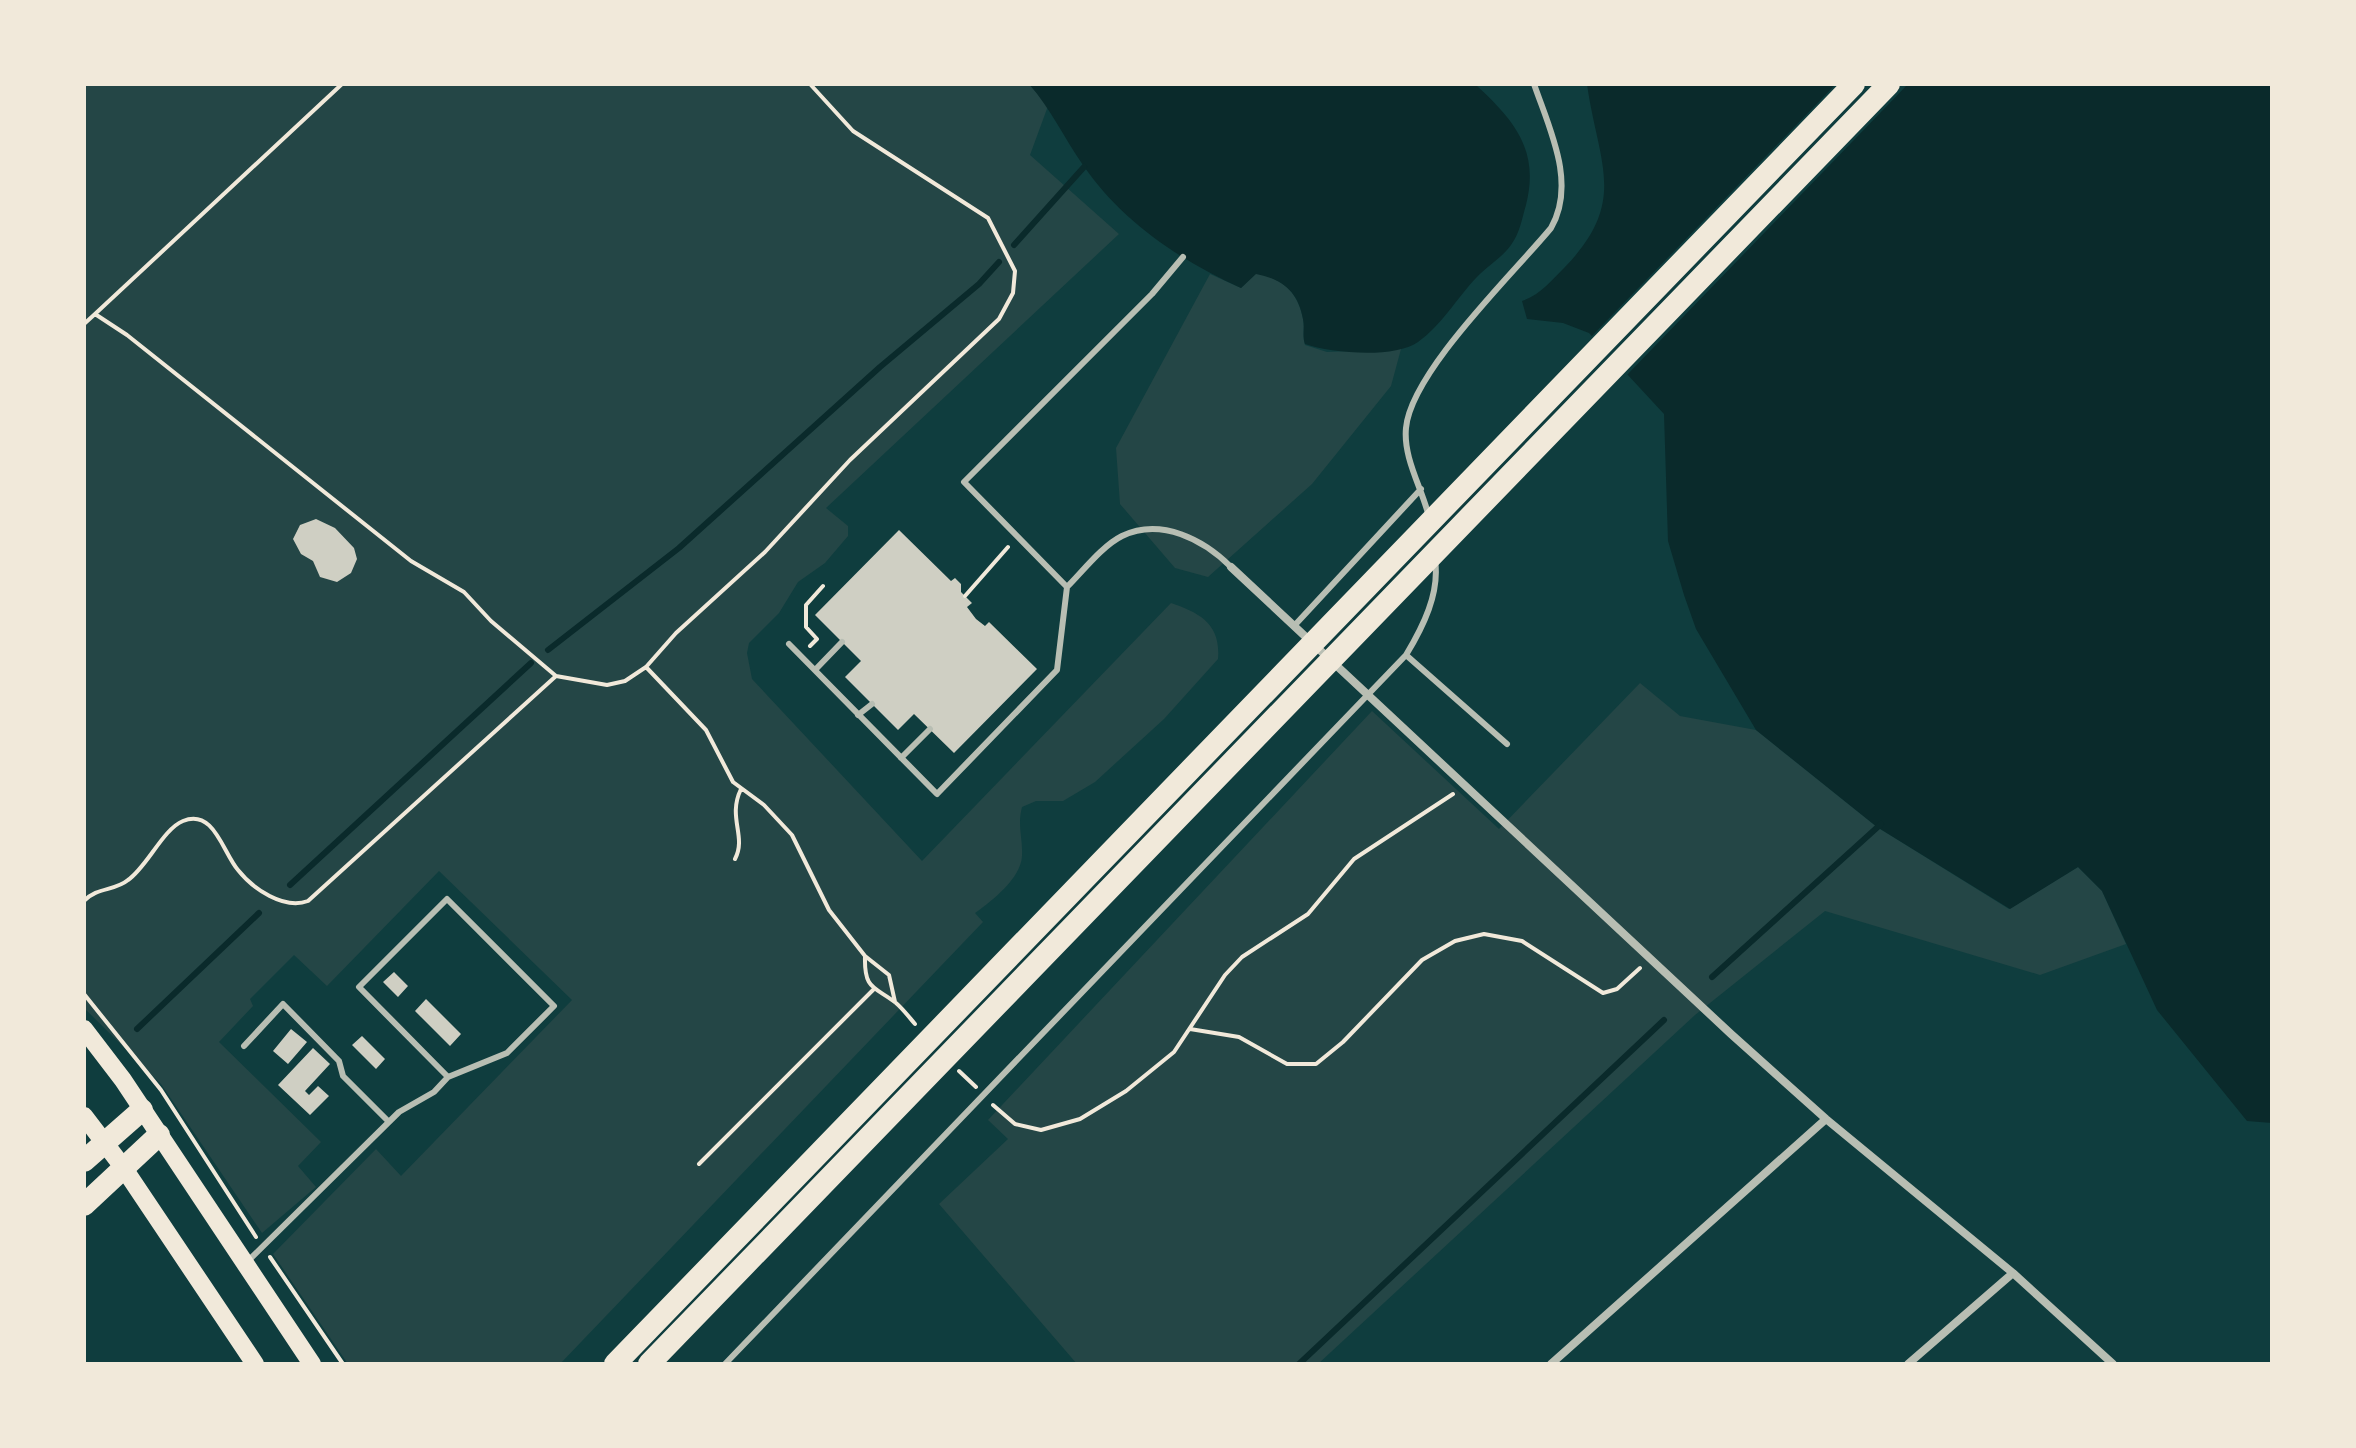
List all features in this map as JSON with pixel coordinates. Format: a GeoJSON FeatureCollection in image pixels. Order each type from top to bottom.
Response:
{"type":"FeatureCollection","features":[{"type":"Feature","properties":{"kind":"highway"},"geometry":{"type":"LineString","coordinates":[[615,1364],[1854,84]]}},
{"type":"Feature","properties":{"kind":"highway"},"geometry":{"type":"LineString","coordinates":[[649,1364],[1889,84]]}},
{"type":"Feature","properties":{"kind":"highway"},"geometry":{"type":"LineString","coordinates":[[84,1161],[142,1110]]}},
{"type":"Feature","properties":{"kind":"highway"},"geometry":{"type":"LineString","coordinates":[[84,1205],[159,1135]]}},
{"type":"Feature","properties":{"kind":"main road"},"geometry":{"type":"LineString","coordinates":[[84,1029],[312,1364]]}},
{"type":"Feature","properties":{"kind":"main road"},"geometry":{"type":"LineString","coordinates":[[84,1116],[123,1167],[255,1364]]}},
{"type":"Feature","properties":{"kind":"street"},"geometry":{"type":"LineString","coordinates":[[1231,567],[1826,1119],[2013,1273],[2113,1364]]}},
{"type":"Feature","properties":{"kind":"street"},"geometry":{"type":"LineString","coordinates":[[1551,1364],[1826,1119]]}},
{"type":"Feature","properties":{"kind":"street"},"geometry":{"type":"LineString","coordinates":[[1908,1364],[2013,1273]]}},
{"type":"Feature","properties":{"kind":"lane"},"geometry":{"type":"LineString","coordinates":[[1431,529],[1409,452],[1406,427],[1419,391],[1451,346],[1551,228],[1560,209],[1562,188],[1556,151],[1534,84]]}},
{"type":"Feature","properties":{"kind":"lane"},"geometry":{"type":"LineString","coordinates":[[1067,587],[964,482],[1152,294],[1183,257]]}},
{"type":"Feature","properties":{"kind":"lane"},"geometry":{"type":"LineString","coordinates":[[1294,626],[1421,489]]}},
{"type":"Feature","properties":{"kind":"lane"},"geometry":{"type":"LineString","coordinates":[[789,644],[937,794],[1057,670],[1067,587],[1114,541],[1135,531],[1170,531],[1197,539],[1231,567]]}},
{"type":"Feature","properties":{"kind":"lane"},"geometry":{"type":"LineString","coordinates":[[725,1364],[1406,655],[1419,633],[1434,588],[1437,569],[1433,542]]}},
{"type":"Feature","properties":{"kind":"lane"},"geometry":{"type":"LineString","coordinates":[[815,670],[842,642]]}},
{"type":"Feature","properties":{"kind":"lane"},"geometry":{"type":"LineString","coordinates":[[1406,655],[1507,744]]}},
{"type":"Feature","properties":{"kind":"lane"},"geometry":{"type":"LineString","coordinates":[[858,715],[872,704]]}},
{"type":"Feature","properties":{"kind":"lane"},"geometry":{"type":"LineString","coordinates":[[901,758],[930,729]]}},
{"type":"Feature","properties":{"kind":"lane"},"geometry":{"type":"LineString","coordinates":[[244,1264],[399,1112],[434,1092],[448,1077],[507,1053],[554,1006],[447,899],[359,987],[448,1077]]}},
{"type":"Feature","properties":{"kind":"lane"},"geometry":{"type":"LineString","coordinates":[[244,1046],[283,1004],[339,1061],[343,1076],[389,1122]]}},
{"type":"Feature","properties":{"kind":"path"},"geometry":{"type":"LineString","coordinates":[[84,324],[342,84]]}},
{"type":"Feature","properties":{"kind":"path"},"geometry":{"type":"LineString","coordinates":[[95,314],[127,335],[411,561],[464,592],[491,621],[556,676],[607,685],[625,681],[646,667],[676,633],[765,552],[850,460],[999,319],[1013,293],[1015,271],[988,218],[853,131],[810,84]]}},
{"type":"Feature","properties":{"kind":"path"},"geometry":{"type":"LineString","coordinates":[[965,596],[1017,537]]}},
{"type":"Feature","properties":{"kind":"path"},"geometry":{"type":"LineString","coordinates":[[817,639],[806,627],[806,605],[823,586]]}},
{"type":"Feature","properties":{"kind":"path"},"geometry":{"type":"LineString","coordinates":[[646,667],[706,730],[727,775],[764,805],[792,835],[829,910],[865,956],[889,975],[895,1002]]}},
{"type":"Feature","properties":{"kind":"path"},"geometry":{"type":"LineString","coordinates":[[84,901],[101,889],[128,881],[179,823],[195,819],[210,826],[238,871],[259,888],[287,903],[308,901],[556,676]]}},
{"type":"Feature","properties":{"kind":"path"},"geometry":{"type":"LineString","coordinates":[[735,859],[739,846],[734,813],[741,789]]}},
{"type":"Feature","properties":{"kind":"path"},"geometry":{"type":"LineString","coordinates":[[993,1105],[1010,1121],[1027,1129],[1041,1130],[1091,1114],[1142,1080],[1164,1063],[1225,975],[1242,957],[1308,914],[1354,859],[1457,791]]}},
{"type":"Feature","properties":{"kind":"path"},"geometry":{"type":"LineString","coordinates":[[1190,1029],[1239,1037],[1287,1064],[1316,1064],[1343,1042],[1422,960],[1455,941],[1484,934],[1522,941],[1603,993],[1617,989],[1641,966]]}},
{"type":"Feature","properties":{"kind":"path"},"geometry":{"type":"LineString","coordinates":[[865,956],[866,976],[874,989],[901,1009]]}},
{"type":"Feature","properties":{"kind":"path"},"geometry":{"type":"LineString","coordinates":[[699,1164],[874,989]]}},
{"type":"Feature","properties":{"kind":"path"},"geometry":{"type":"LineString","coordinates":[[84,994],[161,1090],[250,1227]]}},
{"type":"Feature","properties":{"kind":"path"},"geometry":{"type":"LineString","coordinates":[[270,1257],[343,1364]]}},
{"type":"Feature","properties":{"kind":"shaded area"},"geometry":{"type":"Polygon","coordinates":[[[84,84],[1029,84],[1048,106],[1030,155],[1119,234],[826,508],[848,526],[848,536],[825,563],[798,582],[779,613],[749,643],[747,653],[752,679],[922,861],[1171,603],[1199,616],[1212,629],[1218,659],[1164,719],[1095,782],[1063,801],[1036,801],[1022,807],[1020,864],[1004,888],[975,913],[983,922],[560,1364],[348,1364],[273,1254],[376,1149],[401,1176],[572,1000],[439,871],[327,986],[294,955],[250,999],[253,1006],[219,1042],[321,1142],[298,1166],[316,1187],[262,1233],[161,1084],[84,1008],[84,84]]]}},
{"type":"Feature","properties":{"kind":"shaded area"},"geometry":{"type":"Polygon","coordinates":[[[1029,84],[1475,84],[1501,110],[1520,137],[1529,168],[1526,205],[1517,236],[1508,249],[1476,278],[1418,342],[1394,351],[1362,353],[1316,347],[1305,344],[1301,309],[1293,294],[1281,283],[1256,274],[1241,288],[1175,252],[1115,204],[1076,155],[1029,84]]]}},
{"type":"Feature","properties":{"kind":"shaded area"},"geometry":{"type":"Polygon","coordinates":[[[1587,84],[2272,84],[2272,1123],[2247,1121],[2157,1010],[2102,891],[2078,867],[2010,909],[1877,827],[1756,730],[1696,629],[1668,541],[1664,414],[1589,333],[1563,323],[1527,319],[1522,301],[1540,291],[1565,267],[1597,222],[1603,201],[1604,180],[1587,84]]]}},
{"type":"Feature","properties":{"kind":"shaded area"},"geometry":{"type":"Polygon","coordinates":[[[1256,273],[1274,279],[1293,294],[1301,309],[1305,345],[1327,352],[1401,349],[1391,386],[1312,484],[1208,577],[1175,568],[1120,504],[1116,448],[1210,274],[1241,288],[1256,273]]]}},
{"type":"Feature","properties":{"kind":"shaded area"},"geometry":{"type":"Polygon","coordinates":[[[1640,683],[1680,716],[1756,730],[1877,827],[2009,909],[2078,867],[2102,891],[2126,944],[2040,975],[1825,911],[1695,1015],[1318,1364],[1077,1364],[939,1204],[1008,1139],[988,1120],[1372,711],[1499,829],[1640,683]]]}},
{"type":"Feature","properties":{"kind":"pier"},"geometry":{"type":"Polygon","coordinates":[[[1836,84],[1908,84],[1625,377],[1589,339],[1836,84]]]}},
{"type":"Feature","properties":{"kind":"building"},"geometry":{"type":"Polygon","coordinates":[[[316,519],[335,528],[354,548],[357,559],[351,573],[337,582],[320,577],[313,561],[301,554],[293,539],[300,525],[316,519]]]}},
{"type":"Feature","properties":{"kind":"building"},"geometry":{"type":"Polygon","coordinates":[[[899,530],[951,581],[955,578],[961,584],[961,592],[972,603],[967,607],[976,619],[985,626],[989,622],[1037,669],[954,753],[914,714],[898,730],[845,677],[861,661],[815,615],[899,530]]]}},
{"type":"Feature","properties":{"kind":"building"},"geometry":{"type":"Polygon","coordinates":[[[394,972],[408,986],[398,997],[383,982],[394,972]]]}},
{"type":"Feature","properties":{"kind":"building"},"geometry":{"type":"Polygon","coordinates":[[[426,999],[461,1034],[450,1046],[415,1011],[426,999]]]}},
{"type":"Feature","properties":{"kind":"building"},"geometry":{"type":"Polygon","coordinates":[[[291,1029],[307,1042],[288,1064],[273,1051],[291,1029]]]}},
{"type":"Feature","properties":{"kind":"building"},"geometry":{"type":"Polygon","coordinates":[[[362,1036],[385,1059],[376,1069],[352,1045],[362,1036]]]}},
{"type":"Feature","properties":{"kind":"building"},"geometry":{"type":"Polygon","coordinates":[[[313,1048],[330,1064],[305,1091],[309,1095],[318,1086],[329,1096],[310,1115],[278,1085],[313,1048]]]}},
{"type":"Feature","properties":{"kind":"waterway"},"geometry":{"type":"LineString","coordinates":[[1014,245],[1084,167]]}},
{"type":"Feature","properties":{"kind":"waterway"},"geometry":{"type":"LineString","coordinates":[[548,650],[679,548],[880,367],[979,284],[999,262]]}},
{"type":"Feature","properties":{"kind":"waterway"},"geometry":{"type":"LineString","coordinates":[[290,885],[531,663]]}},
{"type":"Feature","properties":{"kind":"waterway"},"geometry":{"type":"LineString","coordinates":[[1712,977],[1881,824]]}},
{"type":"Feature","properties":{"kind":"waterway"},"geometry":{"type":"LineString","coordinates":[[137,1029],[259,913]]}},
{"type":"Feature","properties":{"kind":"waterway"},"geometry":{"type":"LineString","coordinates":[[1299,1364],[1664,1020]]}}]}
